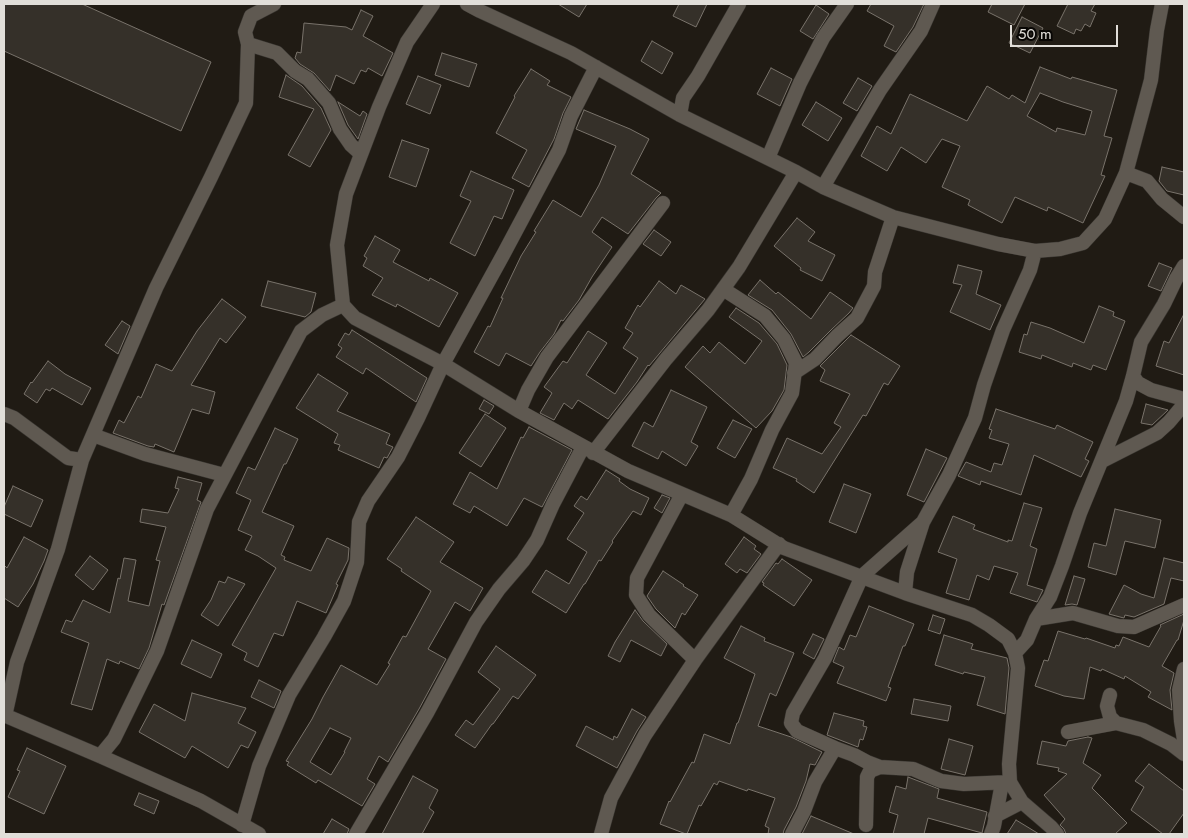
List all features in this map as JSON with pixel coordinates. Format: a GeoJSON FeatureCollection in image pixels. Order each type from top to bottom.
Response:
{"type":"FeatureCollection","features":[{"type":"Feature","properties":{"kind":"street"},"geometry":{"type":"LineString","coordinates":[[259,834],[201,801],[4,715],[17,662],[58,549],[82,460],[156,288],[246,103],[248,44],[245,32],[251,16],[274,4]]}},
{"type":"Feature","properties":{"kind":"street"},"geometry":{"type":"LineString","coordinates":[[433,4],[407,42],[379,107],[346,194],[337,245],[343,304],[355,318],[443,364],[628,472],[731,515],[784,548],[905,593],[972,615],[1008,639],[1015,653],[1018,668],[1006,783],[991,834]]}},
{"type":"Feature","properties":{"kind":"street"},"geometry":{"type":"LineString","coordinates":[[467,4],[571,53],[680,115],[823,187],[893,217],[998,244],[1035,251],[1060,250],[1083,243],[1105,219],[1126,174],[1151,80],[1162,4]]}},
{"type":"Feature","properties":{"kind":"street"},"geometry":{"type":"LineString","coordinates":[[680,115],[683,98],[698,76],[739,4]]}},
{"type":"Feature","properties":{"kind":"street"},"geometry":{"type":"LineString","coordinates":[[768,158],[800,83],[823,38],[847,4]]}},
{"type":"Feature","properties":{"kind":"street"},"geometry":{"type":"LineString","coordinates":[[823,187],[880,90],[921,31],[933,4]]}},
{"type":"Feature","properties":{"kind":"street"},"geometry":{"type":"LineString","coordinates":[[248,44],[277,53],[295,71],[308,79],[330,103],[340,129],[351,145],[361,154]]}},
{"type":"Feature","properties":{"kind":"street"},"geometry":{"type":"LineString","coordinates":[[242,824],[259,766],[289,695],[344,601],[357,562],[359,522],[368,501],[398,456],[443,364],[559,150],[571,116],[596,67]]}},
{"type":"Feature","properties":{"kind":"street"},"geometry":{"type":"LineString","coordinates":[[356,834],[427,713],[476,622],[537,540],[553,504],[588,450],[708,310],[739,267],[796,172]]}},
{"type":"Feature","properties":{"kind":"street"},"geometry":{"type":"LineString","coordinates":[[1126,174],[1147,181],[1162,199],[1184,217]]}},
{"type":"Feature","properties":{"kind":"street"},"geometry":{"type":"LineString","coordinates":[[519,410],[528,390],[547,358],[664,203]]}},
{"type":"Feature","properties":{"kind":"street"},"geometry":{"type":"LineString","coordinates":[[794,373],[815,359],[857,318],[874,286],[875,272],[893,217]]}},
{"type":"Feature","properties":{"kind":"street"},"geometry":{"type":"LineString","coordinates":[[905,593],[907,572],[923,522],[949,475],[975,418],[1003,330],[1030,270],[1035,251]]}},
{"type":"Feature","properties":{"kind":"street"},"geometry":{"type":"LineString","coordinates":[[1015,653],[1027,640],[1036,619],[1050,597],[1080,513],[1126,401],[1141,342],[1184,266]]}},
{"type":"Feature","properties":{"kind":"street"},"geometry":{"type":"LineString","coordinates":[[723,289],[765,316],[784,339],[796,363],[792,394],[772,430],[751,479],[731,515]]}},
{"type":"Feature","properties":{"kind":"street"},"geometry":{"type":"LineString","coordinates":[[100,756],[114,739],[157,651],[207,508],[301,331],[322,315],[343,304]]}},
{"type":"Feature","properties":{"kind":"street"},"geometry":{"type":"LineString","coordinates":[[1133,376],[1138,383],[1151,390],[1184,399]]}},
{"type":"Feature","properties":{"kind":"street"},"geometry":{"type":"LineString","coordinates":[[1102,461],[1157,433],[1184,408]]}},
{"type":"Feature","properties":{"kind":"street"},"geometry":{"type":"LineString","coordinates":[[4,414],[14,418],[68,458],[82,460]]}},
{"type":"Feature","properties":{"kind":"street"},"geometry":{"type":"LineString","coordinates":[[93,436],[145,454],[224,475]]}},
{"type":"Feature","properties":{"kind":"street"},"geometry":{"type":"LineString","coordinates":[[682,494],[636,578],[636,595],[649,615],[695,660]]}},
{"type":"Feature","properties":{"kind":"street"},"geometry":{"type":"LineString","coordinates":[[923,522],[862,576],[825,658],[792,713],[791,723],[798,731],[880,767],[914,769],[941,781],[964,784],[1006,783]]}},
{"type":"Feature","properties":{"kind":"street"},"geometry":{"type":"LineString","coordinates":[[601,834],[611,798],[645,735],[695,660],[779,544]]}},
{"type":"Feature","properties":{"kind":"street"},"geometry":{"type":"LineString","coordinates":[[1036,619],[1073,613],[1118,626],[1134,627],[1184,605]]}},
{"type":"Feature","properties":{"kind":"street"},"geometry":{"type":"LineString","coordinates":[[1184,669],[1179,690],[1184,740]]}},
{"type":"Feature","properties":{"kind":"street"},"geometry":{"type":"LineString","coordinates":[[1110,695],[1107,706],[1110,717],[1116,723]]}},
{"type":"Feature","properties":{"kind":"street"},"geometry":{"type":"LineString","coordinates":[[1068,732],[1116,723],[1143,730],[1171,744],[1184,754]]}},
{"type":"Feature","properties":{"kind":"street"},"geometry":{"type":"LineString","coordinates":[[792,834],[804,811],[815,782],[835,748]]}},
{"type":"Feature","properties":{"kind":"street"},"geometry":{"type":"LineString","coordinates":[[866,825],[868,777],[870,771],[880,767]]}},
{"type":"Feature","properties":{"kind":"street"},"geometry":{"type":"LineString","coordinates":[[1006,783],[1022,802],[1057,834]]}},
{"type":"Feature","properties":{"kind":"street"},"geometry":{"type":"LineString","coordinates":[[995,816],[1022,802]]}},
{"type":"Feature","properties":{"kind":"building"},"geometry":{"type":"Polygon","coordinates":[[[4,4],[82,4],[211,62],[181,131],[4,51],[4,4]]]}},
{"type":"Feature","properties":{"kind":"building"},"geometry":{"type":"Polygon","coordinates":[[[558,4],[587,4],[579,17],[558,4]]]}},
{"type":"Feature","properties":{"kind":"building"},"geometry":{"type":"Polygon","coordinates":[[[679,4],[707,4],[696,27],[673,16],[679,4]]]}},
{"type":"Feature","properties":{"kind":"building"},"geometry":{"type":"Polygon","coordinates":[[[871,4],[924,4],[913,27],[896,52],[884,46],[894,26],[867,11],[871,4]]]}},
{"type":"Feature","properties":{"kind":"building"},"geometry":{"type":"Polygon","coordinates":[[[992,4],[1025,4],[1014,25],[988,12],[992,4]]]}},
{"type":"Feature","properties":{"kind":"building"},"geometry":{"type":"Polygon","coordinates":[[[1068,4],[1095,4],[1091,11],[1096,13],[1090,27],[1085,24],[1081,31],[1076,29],[1074,34],[1057,26],[1068,4]]]}},
{"type":"Feature","properties":{"kind":"building"},"geometry":{"type":"Polygon","coordinates":[[[816,5],[829,14],[813,39],[800,31],[816,5]]]}},
{"type":"Feature","properties":{"kind":"building"},"geometry":{"type":"Polygon","coordinates":[[[361,10],[373,16],[363,36],[393,53],[382,76],[368,68],[366,72],[361,70],[354,84],[336,75],[330,91],[314,73],[300,64],[295,58],[297,52],[301,53],[304,23],[346,27],[352,30],[361,10]]]}},
{"type":"Feature","properties":{"kind":"building"},"geometry":{"type":"Polygon","coordinates":[[[1022,17],[1043,28],[1030,53],[1009,43],[1022,17]]]}},
{"type":"Feature","properties":{"kind":"building"},"geometry":{"type":"Polygon","coordinates":[[[652,41],[673,53],[662,74],[641,61],[652,41]]]}},
{"type":"Feature","properties":{"kind":"building"},"geometry":{"type":"Polygon","coordinates":[[[442,53],[477,64],[469,87],[435,75],[442,53]]]}},
{"type":"Feature","properties":{"kind":"building"},"geometry":{"type":"Polygon","coordinates":[[[1040,67],[1071,79],[1072,77],[1117,90],[1104,136],[1112,138],[1101,175],[1105,176],[1083,223],[1048,207],[1047,211],[1015,197],[1002,223],[968,205],[970,200],[942,187],[960,146],[942,139],[926,163],[901,147],[887,171],[861,156],[877,126],[891,134],[910,94],[967,121],[987,86],[1009,99],[1012,95],[1025,103],[1040,67]],[[1040,93],[1027,116],[1056,132],[1057,128],[1085,135],[1092,111],[1040,93]]]}},
{"type":"Feature","properties":{"kind":"building"},"geometry":{"type":"Polygon","coordinates":[[[771,68],[792,79],[780,106],[757,94],[771,68]]]}},
{"type":"Feature","properties":{"kind":"building"},"geometry":{"type":"Polygon","coordinates":[[[531,69],[550,81],[547,85],[571,97],[554,139],[529,187],[512,178],[527,150],[496,133],[514,96],[531,69]]]}},
{"type":"Feature","properties":{"kind":"building"},"geometry":{"type":"Polygon","coordinates":[[[286,75],[302,86],[321,108],[331,130],[310,167],[288,155],[314,109],[279,97],[286,75]]]}},
{"type":"Feature","properties":{"kind":"building"},"geometry":{"type":"Polygon","coordinates":[[[418,76],[441,85],[430,114],[406,104],[418,76]]]}},
{"type":"Feature","properties":{"kind":"building"},"geometry":{"type":"Polygon","coordinates":[[[858,78],[872,86],[857,111],[843,103],[858,78]]]}},
{"type":"Feature","properties":{"kind":"building"},"geometry":{"type":"Polygon","coordinates":[[[338,102],[360,116],[363,111],[367,114],[358,139],[348,125],[338,102]]]}},
{"type":"Feature","properties":{"kind":"building"},"geometry":{"type":"Polygon","coordinates":[[[816,102],[842,118],[828,141],[802,125],[816,102]]]}},
{"type":"Feature","properties":{"kind":"building"},"geometry":{"type":"Polygon","coordinates":[[[584,110],[649,139],[631,174],[661,193],[628,234],[602,217],[592,232],[612,247],[579,300],[563,321],[561,320],[554,334],[531,366],[506,353],[499,366],[474,352],[488,326],[490,327],[503,298],[501,298],[521,256],[536,232],[534,231],[553,200],[581,217],[599,185],[616,146],[576,129],[584,110]]]}},
{"type":"Feature","properties":{"kind":"building"},"geometry":{"type":"Polygon","coordinates":[[[402,140],[429,149],[416,187],[389,177],[402,140]]]}},
{"type":"Feature","properties":{"kind":"building"},"geometry":{"type":"Polygon","coordinates":[[[1162,167],[1184,172],[1184,195],[1167,191],[1159,181],[1162,167]]]}},
{"type":"Feature","properties":{"kind":"building"},"geometry":{"type":"Polygon","coordinates":[[[471,171],[514,190],[502,219],[494,216],[475,256],[450,243],[471,201],[460,196],[471,171]]]}},
{"type":"Feature","properties":{"kind":"building"},"geometry":{"type":"Polygon","coordinates":[[[797,218],[815,232],[808,241],[835,255],[822,281],[800,270],[801,268],[774,246],[797,218]]]}},
{"type":"Feature","properties":{"kind":"building"},"geometry":{"type":"Polygon","coordinates":[[[654,230],[671,242],[661,256],[643,244],[654,230]]]}},
{"type":"Feature","properties":{"kind":"building"},"geometry":{"type":"Polygon","coordinates":[[[375,236],[400,250],[393,262],[429,281],[430,278],[458,293],[439,327],[397,304],[396,307],[372,295],[383,278],[363,266],[367,258],[364,256],[375,236]]]}},
{"type":"Feature","properties":{"kind":"building"},"geometry":{"type":"Polygon","coordinates":[[[1159,263],[1172,268],[1161,291],[1148,286],[1159,263]]]}},
{"type":"Feature","properties":{"kind":"building"},"geometry":{"type":"Polygon","coordinates":[[[958,265],[982,271],[976,294],[1001,305],[990,330],[950,312],[962,285],[953,283],[958,265]]]}},
{"type":"Feature","properties":{"kind":"building"},"geometry":{"type":"Polygon","coordinates":[[[760,280],[811,319],[830,292],[853,308],[803,357],[791,334],[772,310],[748,295],[760,280]]]}},
{"type":"Feature","properties":{"kind":"building"},"geometry":{"type":"Polygon","coordinates":[[[268,281],[316,293],[311,312],[305,317],[261,306],[268,281]]]}},
{"type":"Feature","properties":{"kind":"building"},"geometry":{"type":"Polygon","coordinates":[[[659,281],[676,294],[681,285],[705,299],[648,365],[608,419],[578,400],[572,409],[564,403],[554,420],[540,413],[552,393],[544,387],[563,361],[567,363],[588,331],[607,343],[586,375],[615,394],[638,358],[623,348],[633,333],[625,328],[638,305],[640,307],[659,281]]]}},
{"type":"Feature","properties":{"kind":"building"},"geometry":{"type":"Polygon","coordinates":[[[222,299],[246,317],[226,343],[220,338],[191,385],[215,392],[209,414],[192,409],[174,452],[155,444],[154,447],[148,446],[113,433],[119,420],[124,423],[138,396],[141,398],[156,364],[172,371],[197,331],[222,299]]]}},
{"type":"Feature","properties":{"kind":"building"},"geometry":{"type":"Polygon","coordinates":[[[1099,306],[1114,312],[1113,316],[1125,321],[1106,370],[1093,365],[1091,370],[1073,363],[1072,367],[1042,355],[1041,359],[1019,352],[1024,334],[1027,335],[1031,322],[1084,343],[1099,306]]]}},
{"type":"Feature","properties":{"kind":"building"},"geometry":{"type":"Polygon","coordinates":[[[736,308],[759,323],[777,344],[787,365],[784,390],[772,411],[756,428],[685,367],[703,346],[710,353],[719,342],[745,364],[762,341],[729,317],[736,308]]]}},
{"type":"Feature","properties":{"kind":"building"},"geometry":{"type":"Polygon","coordinates":[[[1184,314],[1184,375],[1156,366],[1164,341],[1169,343],[1184,314]]]}},
{"type":"Feature","properties":{"kind":"building"},"geometry":{"type":"Polygon","coordinates":[[[122,321],[130,326],[118,354],[105,345],[122,321]]]}},
{"type":"Feature","properties":{"kind":"building"},"geometry":{"type":"Polygon","coordinates":[[[352,330],[427,378],[416,402],[366,368],[363,374],[336,357],[342,348],[338,345],[345,333],[349,335],[352,330]]]}},
{"type":"Feature","properties":{"kind":"building"},"geometry":{"type":"Polygon","coordinates":[[[851,335],[900,366],[888,385],[884,383],[866,416],[863,415],[814,493],[796,481],[797,479],[773,468],[787,438],[822,454],[841,427],[834,423],[850,394],[820,381],[825,370],[820,366],[851,335]]]}},
{"type":"Feature","properties":{"kind":"building"},"geometry":{"type":"Polygon","coordinates":[[[48,361],[65,374],[91,388],[82,405],[52,388],[50,391],[46,389],[37,403],[24,394],[48,361]]]}},
{"type":"Feature","properties":{"kind":"building"},"geometry":{"type":"Polygon","coordinates":[[[318,374],[348,393],[337,411],[390,434],[386,444],[393,447],[387,458],[384,457],[379,468],[338,450],[340,445],[334,443],[338,434],[296,408],[318,374]]]}},
{"type":"Feature","properties":{"kind":"building"},"geometry":{"type":"Polygon","coordinates":[[[671,390],[707,407],[691,442],[698,446],[686,466],[662,451],[658,459],[632,446],[644,422],[653,427],[671,390]]]}},
{"type":"Feature","properties":{"kind":"building"},"geometry":{"type":"Polygon","coordinates":[[[484,400],[494,406],[489,414],[479,409],[484,400]]]}},
{"type":"Feature","properties":{"kind":"building"},"geometry":{"type":"Polygon","coordinates":[[[1146,404],[1168,410],[1152,425],[1141,423],[1146,404]]]}},
{"type":"Feature","properties":{"kind":"building"},"geometry":{"type":"Polygon","coordinates":[[[996,409],[1055,429],[1057,425],[1093,442],[1085,459],[1089,461],[1081,477],[1034,455],[1021,495],[981,481],[980,485],[958,476],[966,462],[991,472],[994,463],[1002,465],[1009,444],[989,438],[992,430],[989,429],[996,409]]]}},
{"type":"Feature","properties":{"kind":"building"},"geometry":{"type":"Polygon","coordinates":[[[485,414],[506,428],[481,467],[459,453],[485,414]]]}},
{"type":"Feature","properties":{"kind":"building"},"geometry":{"type":"Polygon","coordinates":[[[733,420],[752,429],[735,458],[717,448],[733,420]]]}},
{"type":"Feature","properties":{"kind":"building"},"geometry":{"type":"Polygon","coordinates":[[[529,427],[572,450],[542,507],[524,498],[507,526],[474,506],[470,513],[453,504],[470,472],[497,489],[521,437],[523,438],[529,427]]]}},
{"type":"Feature","properties":{"kind":"building"},"geometry":{"type":"Polygon","coordinates":[[[275,428],[298,439],[262,512],[294,526],[281,555],[285,557],[284,560],[311,571],[327,538],[349,548],[348,560],[336,584],[338,585],[326,613],[297,601],[283,636],[274,633],[258,667],[244,660],[247,653],[232,645],[276,568],[245,550],[252,536],[238,530],[251,500],[236,493],[248,467],[255,470],[275,428]]]}},
{"type":"Feature","properties":{"kind":"building"},"geometry":{"type":"Polygon","coordinates":[[[926,449],[947,458],[924,502],[907,495],[926,449]]]}},
{"type":"Feature","properties":{"kind":"building"},"geometry":{"type":"Polygon","coordinates":[[[606,470],[620,479],[619,481],[630,489],[649,498],[641,515],[633,511],[612,541],[601,561],[599,560],[566,613],[532,592],[546,570],[569,584],[587,552],[567,539],[584,513],[574,506],[581,496],[587,500],[606,470]]]}},
{"type":"Feature","properties":{"kind":"building"},"geometry":{"type":"Polygon","coordinates":[[[178,477],[202,483],[197,500],[201,502],[164,605],[162,604],[149,648],[139,669],[120,661],[119,664],[107,659],[92,710],[71,704],[89,643],[61,632],[66,620],[72,622],[83,600],[110,613],[124,558],[136,560],[128,601],[149,606],[160,561],[156,560],[166,527],[140,522],[142,509],[168,513],[179,489],[175,488],[178,477]]]}},
{"type":"Feature","properties":{"kind":"building"},"geometry":{"type":"Polygon","coordinates":[[[844,484],[871,494],[856,533],[829,522],[844,484]]]}},
{"type":"Feature","properties":{"kind":"building"},"geometry":{"type":"Polygon","coordinates":[[[13,486],[43,500],[31,527],[4,514],[4,507],[13,486]]]}},
{"type":"Feature","properties":{"kind":"building"},"geometry":{"type":"Polygon","coordinates":[[[662,495],[670,498],[662,513],[654,508],[662,495]]]}},
{"type":"Feature","properties":{"kind":"building"},"geometry":{"type":"Polygon","coordinates":[[[1024,503],[1042,508],[1030,546],[1037,549],[1027,585],[1043,590],[1037,602],[1010,593],[1018,573],[994,566],[989,580],[977,575],[969,600],[946,593],[957,559],[938,552],[953,516],[975,525],[973,529],[1008,542],[1008,540],[1012,541],[1024,503]]]}},
{"type":"Feature","properties":{"kind":"building"},"geometry":{"type":"Polygon","coordinates":[[[1115,509],[1161,520],[1155,548],[1125,541],[1116,575],[1088,567],[1094,543],[1106,546],[1115,509]]]}},
{"type":"Feature","properties":{"kind":"building"},"geometry":{"type":"Polygon","coordinates":[[[416,517],[454,542],[440,562],[483,588],[470,611],[455,602],[428,649],[446,659],[388,762],[379,756],[367,779],[375,784],[362,806],[318,780],[316,783],[287,765],[289,762],[286,761],[312,719],[341,665],[377,685],[390,664],[388,663],[403,636],[406,637],[431,591],[387,559],[416,517]],[[330,728],[310,762],[331,775],[351,738],[330,728]]]}},
{"type":"Feature","properties":{"kind":"building"},"geometry":{"type":"Polygon","coordinates":[[[24,537],[48,550],[33,584],[18,607],[4,598],[4,565],[7,568],[24,537]]]}},
{"type":"Feature","properties":{"kind":"building"},"geometry":{"type":"Polygon","coordinates":[[[744,537],[756,546],[754,549],[761,554],[747,573],[740,569],[737,573],[725,564],[744,537]]]}},
{"type":"Feature","properties":{"kind":"building"},"geometry":{"type":"Polygon","coordinates":[[[90,556],[108,570],[93,590],[75,575],[90,556]]]}},
{"type":"Feature","properties":{"kind":"building"},"geometry":{"type":"Polygon","coordinates":[[[1164,558],[1184,563],[1184,581],[1171,578],[1164,604],[1134,617],[1125,615],[1124,618],[1109,614],[1124,585],[1154,598],[1164,558]]]}},
{"type":"Feature","properties":{"kind":"building"},"geometry":{"type":"Polygon","coordinates":[[[782,559],[812,580],[794,606],[763,585],[764,583],[762,582],[776,563],[778,564],[782,559]]]}},
{"type":"Feature","properties":{"kind":"building"},"geometry":{"type":"Polygon","coordinates":[[[663,571],[698,595],[685,615],[682,613],[675,628],[656,609],[647,596],[663,571]]]}},
{"type":"Feature","properties":{"kind":"building"},"geometry":{"type":"Polygon","coordinates":[[[1074,576],[1085,579],[1077,605],[1065,605],[1074,576]]]}},
{"type":"Feature","properties":{"kind":"building"},"geometry":{"type":"Polygon","coordinates":[[[228,577],[245,584],[218,626],[201,615],[211,600],[219,581],[225,583],[228,577]]]}},
{"type":"Feature","properties":{"kind":"building"},"geometry":{"type":"Polygon","coordinates":[[[869,606],[914,624],[905,646],[903,646],[888,687],[891,688],[886,701],[837,683],[844,667],[833,662],[839,647],[844,650],[850,635],[856,637],[869,606]]]}},
{"type":"Feature","properties":{"kind":"building"},"geometry":{"type":"Polygon","coordinates":[[[635,610],[643,621],[667,644],[661,656],[631,640],[620,662],[608,656],[635,610]]]}},
{"type":"Feature","properties":{"kind":"building"},"geometry":{"type":"Polygon","coordinates":[[[1184,614],[1178,640],[1162,666],[1174,673],[1170,690],[1172,710],[1148,697],[1151,692],[1125,676],[1124,679],[1102,669],[1101,671],[1090,667],[1084,699],[1064,696],[1035,686],[1044,660],[1048,661],[1058,631],[1115,648],[1116,645],[1119,646],[1123,637],[1149,647],[1160,625],[1184,614]]]}},
{"type":"Feature","properties":{"kind":"building"},"geometry":{"type":"Polygon","coordinates":[[[933,615],[945,619],[940,634],[928,630],[933,615]]]}},
{"type":"Feature","properties":{"kind":"building"},"geometry":{"type":"Polygon","coordinates":[[[741,626],[765,638],[764,641],[794,653],[776,696],[770,693],[758,726],[791,737],[822,752],[815,765],[810,764],[796,807],[783,834],[768,834],[769,828],[765,826],[775,798],[719,781],[717,785],[714,783],[701,806],[699,805],[686,834],[660,824],[669,801],[692,762],[694,763],[704,734],[730,744],[755,674],[724,658],[741,626]]]}},
{"type":"Feature","properties":{"kind":"building"},"geometry":{"type":"Polygon","coordinates":[[[813,634],[824,639],[814,659],[803,653],[813,634]]]}},
{"type":"Feature","properties":{"kind":"building"},"geometry":{"type":"Polygon","coordinates":[[[944,635],[973,644],[971,649],[1007,658],[1009,668],[1005,714],[977,705],[985,677],[964,672],[963,674],[935,665],[944,635]]]}},
{"type":"Feature","properties":{"kind":"building"},"geometry":{"type":"Polygon","coordinates":[[[192,640],[222,654],[211,678],[181,664],[192,640]]]}},
{"type":"Feature","properties":{"kind":"building"},"geometry":{"type":"Polygon","coordinates":[[[496,646],[536,675],[518,699],[513,696],[475,748],[455,735],[466,720],[473,725],[500,689],[478,672],[496,646]]]}},
{"type":"Feature","properties":{"kind":"building"},"geometry":{"type":"Polygon","coordinates":[[[259,680],[281,691],[274,708],[251,697],[259,680]]]}},
{"type":"Feature","properties":{"kind":"building"},"geometry":{"type":"Polygon","coordinates":[[[192,693],[246,708],[238,723],[256,732],[248,748],[241,745],[228,768],[192,746],[185,758],[139,732],[154,704],[185,721],[192,693]]]}},
{"type":"Feature","properties":{"kind":"building"},"geometry":{"type":"Polygon","coordinates":[[[914,699],[951,706],[948,721],[911,714],[914,699]]]}},
{"type":"Feature","properties":{"kind":"building"},"geometry":{"type":"Polygon","coordinates":[[[632,709],[646,717],[617,768],[576,746],[586,726],[613,740],[614,736],[617,738],[632,709]]]}},
{"type":"Feature","properties":{"kind":"building"},"geometry":{"type":"Polygon","coordinates":[[[834,713],[864,721],[863,726],[867,727],[863,740],[860,739],[858,747],[827,735],[834,713]]]}},
{"type":"Feature","properties":{"kind":"building"},"geometry":{"type":"Polygon","coordinates":[[[1092,738],[1083,763],[1101,775],[1092,788],[1127,823],[1115,834],[1066,834],[1060,825],[1065,819],[1044,795],[1067,774],[1058,771],[1059,768],[1037,764],[1042,741],[1066,746],[1068,741],[1092,738]]]}},
{"type":"Feature","properties":{"kind":"building"},"geometry":{"type":"Polygon","coordinates":[[[949,739],[973,746],[965,775],[941,769],[949,739]]]}},
{"type":"Feature","properties":{"kind":"building"},"geometry":{"type":"Polygon","coordinates":[[[27,748],[66,766],[44,814],[8,797],[20,771],[17,770],[27,748]]]}},
{"type":"Feature","properties":{"kind":"building"},"geometry":{"type":"Polygon","coordinates":[[[1149,764],[1184,791],[1184,813],[1169,834],[1163,834],[1131,810],[1144,787],[1135,781],[1149,764]]]}},
{"type":"Feature","properties":{"kind":"building"},"geometry":{"type":"Polygon","coordinates":[[[413,776],[438,790],[429,808],[434,812],[422,834],[382,834],[413,776]]]}},
{"type":"Feature","properties":{"kind":"building"},"geometry":{"type":"Polygon","coordinates":[[[908,777],[939,789],[937,798],[987,812],[982,833],[928,818],[924,834],[893,834],[898,815],[889,812],[896,786],[906,789],[908,777]]]}},
{"type":"Feature","properties":{"kind":"building"},"geometry":{"type":"Polygon","coordinates":[[[139,793],[159,801],[154,814],[134,805],[139,793]]]}},
{"type":"Feature","properties":{"kind":"building"},"geometry":{"type":"Polygon","coordinates":[[[811,816],[854,834],[802,834],[811,816]]]}},
{"type":"Feature","properties":{"kind":"building"},"geometry":{"type":"Polygon","coordinates":[[[332,819],[349,829],[347,834],[323,834],[332,819]]]}},
{"type":"Feature","properties":{"kind":"building"},"geometry":{"type":"Polygon","coordinates":[[[1016,820],[1039,834],[1007,834],[1016,820]]]}}]}
